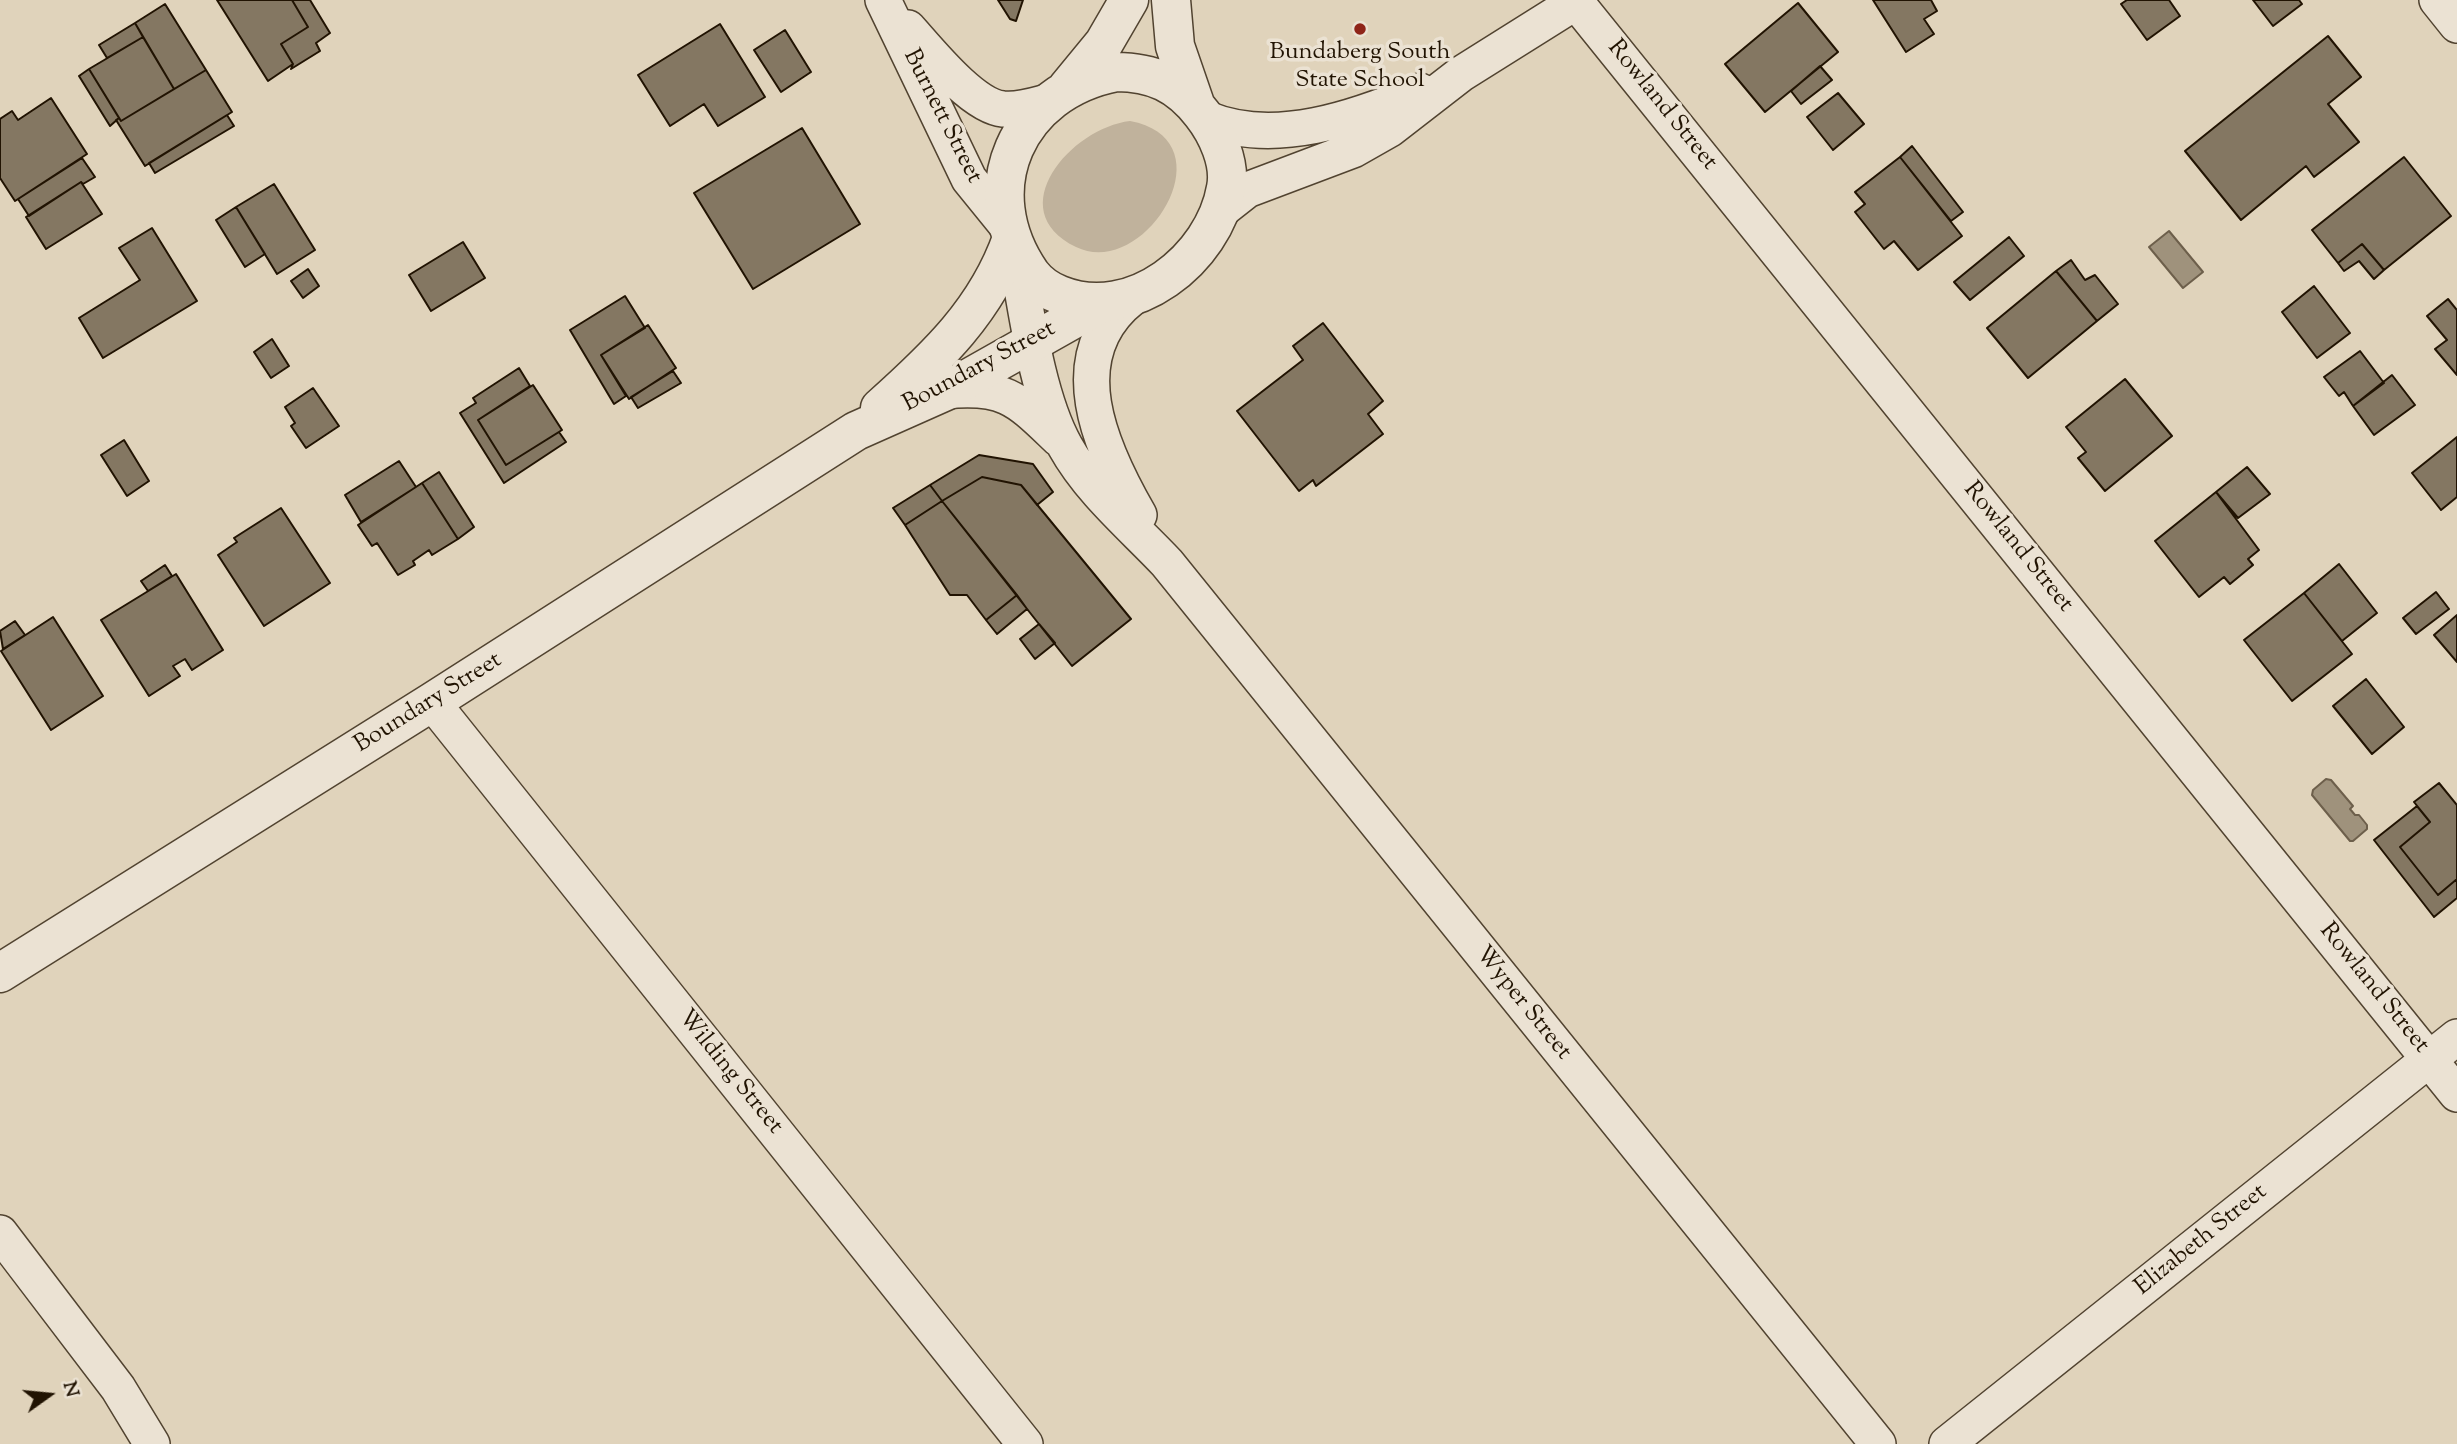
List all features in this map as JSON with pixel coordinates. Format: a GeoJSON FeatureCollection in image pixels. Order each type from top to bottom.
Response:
{"type":"FeatureCollection","features":[{"type":"Feature","properties":{"kind":"street"},"geometry":{"type":"LineString","coordinates":[[1129,0],[1104,43],[1059,94],[1024,128],[1010,153],[1003,188],[1012,237],[1033,276],[1050,291],[1075,301],[1117,300],[1161,283],[1185,263],[1219,212],[1227,186],[1225,163],[1219,141],[1201,112],[1175,46],[1171,0]]}},
{"type":"Feature","properties":{"kind":"street"},"geometry":{"type":"LineString","coordinates":[[2437,0],[2457,25]]}},
{"type":"Feature","properties":{"kind":"street","name":"Burnett Street"},"geometry":{"type":"LineString","coordinates":[[884,1],[957,83],[999,109],[1020,109],[1059,94]]}},
{"type":"Feature","properties":{"kind":"street","name":"Burnett Street"},"geometry":{"type":"LineString","coordinates":[[884,1],[969,179],[1012,237]]}},
{"type":"Feature","properties":{"kind":"street"},"geometry":{"type":"LineString","coordinates":[[1219,212],[1247,190],[1353,150],[1390,129],[1461,74],[1578,1]]}},
{"type":"Feature","properties":{"kind":"street","name":"Rowland Street"},"geometry":{"type":"LineString","coordinates":[[1578,1],[2457,1094]]}},
{"type":"Feature","properties":{"kind":"street"},"geometry":{"type":"LineString","coordinates":[[1059,94],[1088,78],[1141,72],[1168,81],[1201,112],[1248,131],[1328,122],[1389,104],[1461,74]]}},
{"type":"Feature","properties":{"kind":"street","name":"Wyper Street"},"geometry":{"type":"LineString","coordinates":[[1012,237],[1043,385],[1064,444],[1090,483],[1167,563],[1878,1444]]}},
{"type":"Feature","properties":{"kind":"street","name":"Boundary Street"},"geometry":{"type":"LineString","coordinates":[[856,431],[930,363],[966,325],[1002,268],[1012,237]]}},
{"type":"Feature","properties":{"kind":"street","name":"Wyper Street"},"geometry":{"type":"LineString","coordinates":[[1117,300],[1101,333],[1092,368],[1094,409],[1111,466],[1167,563]]}},
{"type":"Feature","properties":{"kind":"street","name":"Boundary Street"},"geometry":{"type":"LineString","coordinates":[[0,973],[432,702],[856,431],[946,391],[1032,341],[1117,300]]}},
{"type":"Feature","properties":{"kind":"street"},"geometry":{"type":"LineString","coordinates":[[946,391],[971,389],[998,392],[1022,404],[1064,444]]}},
{"type":"Feature","properties":{"kind":"street","name":"Wilding Street"},"geometry":{"type":"LineString","coordinates":[[432,702],[1025,1444]]}},
{"type":"Feature","properties":{"kind":"street","name":"Elizabeth Street"},"geometry":{"type":"LineString","coordinates":[[1947,1444],[2457,1037]]}},
{"type":"Feature","properties":{"kind":"street"},"geometry":{"type":"LineString","coordinates":[[0,1233],[118,1388],[152,1444]]}},
{"type":"Feature","properties":{"kind":"shaded area"},"geometry":{"type":"Polygon","coordinates":[[[1130,121],[1160,133],[1174,153],[1176,178],[1167,204],[1150,227],[1128,244],[1102,252],[1076,247],[1054,231],[1044,213],[1044,193],[1052,173],[1067,154],[1086,138],[1108,127],[1130,121]]]}},
{"type":"Feature","properties":{"kind":"shaded area"},"geometry":{"type":"Polygon","coordinates":[[[2169,231],[2203,272],[2183,288],[2149,247],[2169,231]]]}},
{"type":"Feature","properties":{"kind":"shaded area"},"geometry":{"type":"Polygon","coordinates":[[[2326,779],[2331,780],[2353,806],[2350,809],[2367,825],[2367,829],[2353,841],[2350,841],[2312,795],[2313,790],[2326,779]]]}},
{"type":"Feature","properties":{"kind":"building"},"geometry":{"type":"Polygon","coordinates":[[[217,0],[292,0],[308,27],[281,44],[293,64],[268,81],[217,0]]]}},
{"type":"Feature","properties":{"kind":"building"},"geometry":{"type":"Polygon","coordinates":[[[292,0],[310,0],[330,33],[316,43],[320,51],[291,69],[293,64],[281,44],[308,27],[292,0]]]}},
{"type":"Feature","properties":{"kind":"building"},"geometry":{"type":"Polygon","coordinates":[[[998,0],[1023,0],[1016,21],[1010,19],[998,0]]]}},
{"type":"Feature","properties":{"kind":"building"},"geometry":{"type":"Polygon","coordinates":[[[1873,0],[1931,0],[1937,11],[1924,19],[1934,34],[1906,52],[1873,0]]]}},
{"type":"Feature","properties":{"kind":"building"},"geometry":{"type":"Polygon","coordinates":[[[2127,0],[2169,0],[2180,16],[2147,40],[2121,4],[2127,0]]]}},
{"type":"Feature","properties":{"kind":"building"},"geometry":{"type":"Polygon","coordinates":[[[2253,0],[2299,0],[2302,4],[2273,26],[2253,0]]]}},
{"type":"Feature","properties":{"kind":"building"},"geometry":{"type":"Polygon","coordinates":[[[1798,3],[1838,52],[1765,112],[1725,64],[1798,3]]]}},
{"type":"Feature","properties":{"kind":"building"},"geometry":{"type":"Polygon","coordinates":[[[165,4],[206,70],[174,89],[135,23],[165,4]]]}},
{"type":"Feature","properties":{"kind":"building"},"geometry":{"type":"Polygon","coordinates":[[[135,23],[143,37],[107,58],[99,45],[135,23]]]}},
{"type":"Feature","properties":{"kind":"building"},"geometry":{"type":"Polygon","coordinates":[[[720,24],[765,97],[718,126],[704,104],[670,126],[638,75],[720,24]]]}},
{"type":"Feature","properties":{"kind":"building"},"geometry":{"type":"Polygon","coordinates":[[[785,30],[811,72],[781,92],[754,50],[785,30]]]}},
{"type":"Feature","properties":{"kind":"building"},"geometry":{"type":"Polygon","coordinates":[[[2328,36],[2361,77],[2328,104],[2359,142],[2314,177],[2306,166],[2241,220],[2185,151],[2328,36]]]}},
{"type":"Feature","properties":{"kind":"building"},"geometry":{"type":"Polygon","coordinates":[[[143,37],[174,89],[121,121],[89,69],[143,37]]]}},
{"type":"Feature","properties":{"kind":"building"},"geometry":{"type":"Polygon","coordinates":[[[1820,66],[1832,80],[1801,104],[1791,91],[1820,66]]]}},
{"type":"Feature","properties":{"kind":"building"},"geometry":{"type":"Polygon","coordinates":[[[89,69],[119,118],[110,126],[79,76],[89,69]]]}},
{"type":"Feature","properties":{"kind":"building"},"geometry":{"type":"Polygon","coordinates":[[[206,70],[232,112],[145,166],[116,120],[119,118],[121,121],[206,70]]]}},
{"type":"Feature","properties":{"kind":"building"},"geometry":{"type":"Polygon","coordinates":[[[1838,93],[1864,124],[1833,150],[1807,117],[1838,93]]]}},
{"type":"Feature","properties":{"kind":"building"},"geometry":{"type":"Polygon","coordinates":[[[51,98],[87,154],[15,201],[0,178],[0,119],[12,111],[18,120],[51,98]]]}},
{"type":"Feature","properties":{"kind":"building"},"geometry":{"type":"Polygon","coordinates":[[[227,115],[234,126],[155,173],[149,163],[227,115]]]}},
{"type":"Feature","properties":{"kind":"building"},"geometry":{"type":"Polygon","coordinates":[[[802,128],[860,224],[753,289],[694,193],[802,128]]]}},
{"type":"Feature","properties":{"kind":"building"},"geometry":{"type":"Polygon","coordinates":[[[1912,146],[1963,212],[1951,221],[1900,157],[1912,146]]]}},
{"type":"Feature","properties":{"kind":"building"},"geometry":{"type":"Polygon","coordinates":[[[1900,157],[1962,236],[1918,270],[1894,241],[1884,249],[1855,212],[1865,204],[1855,192],[1900,157]]]}},
{"type":"Feature","properties":{"kind":"building"},"geometry":{"type":"Polygon","coordinates":[[[2404,157],[2451,216],[2384,270],[2362,244],[2338,263],[2312,230],[2404,157]]]}},
{"type":"Feature","properties":{"kind":"building"},"geometry":{"type":"Polygon","coordinates":[[[82,158],[95,177],[83,184],[81,182],[29,216],[18,199],[82,158]]]}},
{"type":"Feature","properties":{"kind":"building"},"geometry":{"type":"Polygon","coordinates":[[[81,182],[102,214],[46,249],[26,217],[81,182]]]}},
{"type":"Feature","properties":{"kind":"building"},"geometry":{"type":"Polygon","coordinates":[[[274,184],[315,250],[277,274],[236,207],[274,184]]]}},
{"type":"Feature","properties":{"kind":"building"},"geometry":{"type":"Polygon","coordinates":[[[236,207],[265,254],[245,267],[216,220],[236,207]]]}},
{"type":"Feature","properties":{"kind":"building"},"geometry":{"type":"Polygon","coordinates":[[[152,228],[197,301],[103,358],[79,318],[140,280],[119,248],[152,228]]]}},
{"type":"Feature","properties":{"kind":"building"},"geometry":{"type":"Polygon","coordinates":[[[2009,237],[2024,256],[1970,300],[1954,282],[2009,237]]]}},
{"type":"Feature","properties":{"kind":"building"},"geometry":{"type":"Polygon","coordinates":[[[463,242],[485,278],[431,311],[409,275],[463,242]]]}},
{"type":"Feature","properties":{"kind":"building"},"geometry":{"type":"Polygon","coordinates":[[[2362,244],[2384,270],[2374,279],[2359,261],[2344,271],[2338,263],[2362,244]]]}},
{"type":"Feature","properties":{"kind":"building"},"geometry":{"type":"Polygon","coordinates":[[[2071,260],[2085,280],[2095,275],[2118,304],[2097,321],[2056,271],[2071,260]]]}},
{"type":"Feature","properties":{"kind":"building"},"geometry":{"type":"Polygon","coordinates":[[[308,269],[319,286],[303,298],[291,281],[308,269]]]}},
{"type":"Feature","properties":{"kind":"building"},"geometry":{"type":"Polygon","coordinates":[[[2056,271],[2097,321],[2028,378],[1987,328],[2056,271]]]}},
{"type":"Feature","properties":{"kind":"building"},"geometry":{"type":"Polygon","coordinates":[[[2314,286],[2350,333],[2317,358],[2282,312],[2314,286]]]}},
{"type":"Feature","properties":{"kind":"building"},"geometry":{"type":"Polygon","coordinates":[[[625,296],[645,328],[601,355],[626,396],[614,404],[570,330],[625,296]]]}},
{"type":"Feature","properties":{"kind":"building"},"geometry":{"type":"Polygon","coordinates":[[[2448,299],[2457,310],[2457,375],[2435,349],[2447,340],[2427,316],[2448,299]]]}},
{"type":"Feature","properties":{"kind":"building"},"geometry":{"type":"Polygon","coordinates":[[[1323,323],[1383,401],[1368,414],[1383,434],[1316,486],[1313,480],[1299,491],[1237,411],[1303,360],[1293,346],[1323,323]]]}},
{"type":"Feature","properties":{"kind":"building"},"geometry":{"type":"Polygon","coordinates":[[[648,325],[676,368],[629,399],[601,355],[648,325]]]}},
{"type":"Feature","properties":{"kind":"building"},"geometry":{"type":"Polygon","coordinates":[[[272,339],[289,366],[271,378],[254,352],[272,339]]]}},
{"type":"Feature","properties":{"kind":"building"},"geometry":{"type":"Polygon","coordinates":[[[2360,351],[2384,383],[2353,406],[2344,392],[2339,396],[2324,377],[2360,351]]]}},
{"type":"Feature","properties":{"kind":"building"},"geometry":{"type":"Polygon","coordinates":[[[519,368],[530,386],[478,420],[506,465],[559,432],[566,442],[504,483],[460,413],[476,403],[473,398],[519,368]]]}},
{"type":"Feature","properties":{"kind":"building"},"geometry":{"type":"Polygon","coordinates":[[[673,371],[681,383],[638,408],[631,397],[673,371]]]}},
{"type":"Feature","properties":{"kind":"building"},"geometry":{"type":"Polygon","coordinates":[[[2392,375],[2415,405],[2374,435],[2353,406],[2392,375]]]}},
{"type":"Feature","properties":{"kind":"building"},"geometry":{"type":"Polygon","coordinates":[[[2125,379],[2172,436],[2105,491],[2078,458],[2086,452],[2066,427],[2125,379]]]}},
{"type":"Feature","properties":{"kind":"building"},"geometry":{"type":"Polygon","coordinates":[[[533,385],[562,430],[506,465],[478,420],[533,385]]]}},
{"type":"Feature","properties":{"kind":"building"},"geometry":{"type":"Polygon","coordinates":[[[313,388],[339,426],[306,448],[291,426],[295,423],[285,407],[313,388]]]}},
{"type":"Feature","properties":{"kind":"building"},"geometry":{"type":"Polygon","coordinates":[[[2457,437],[2457,497],[2441,510],[2412,473],[2457,437]]]}},
{"type":"Feature","properties":{"kind":"building"},"geometry":{"type":"Polygon","coordinates":[[[124,440],[149,481],[127,496],[101,455],[124,440]]]}},
{"type":"Feature","properties":{"kind":"building"},"geometry":{"type":"Polygon","coordinates":[[[979,455],[1033,464],[1053,492],[1037,505],[1021,485],[982,477],[942,501],[930,485],[979,455]]]}},
{"type":"Feature","properties":{"kind":"building"},"geometry":{"type":"Polygon","coordinates":[[[399,461],[416,487],[361,522],[345,495],[399,461]]]}},
{"type":"Feature","properties":{"kind":"building"},"geometry":{"type":"Polygon","coordinates":[[[2247,467],[2270,494],[2238,518],[2216,492],[2247,467]]]}},
{"type":"Feature","properties":{"kind":"building"},"geometry":{"type":"Polygon","coordinates":[[[439,472],[474,527],[458,539],[422,483],[439,472]]]}},
{"type":"Feature","properties":{"kind":"building"},"geometry":{"type":"Polygon","coordinates":[[[982,477],[1021,485],[1131,619],[1072,666],[942,501],[982,477]]]}},
{"type":"Feature","properties":{"kind":"building"},"geometry":{"type":"Polygon","coordinates":[[[422,483],[458,539],[432,555],[429,550],[413,561],[415,565],[398,575],[377,543],[372,546],[358,525],[422,483]]]}},
{"type":"Feature","properties":{"kind":"building"},"geometry":{"type":"Polygon","coordinates":[[[930,485],[942,501],[905,525],[893,508],[930,485]]]}},
{"type":"Feature","properties":{"kind":"building"},"geometry":{"type":"Polygon","coordinates":[[[2216,492],[2259,550],[2248,559],[2253,565],[2230,584],[2224,577],[2199,597],[2155,541],[2216,492]]]}},
{"type":"Feature","properties":{"kind":"building"},"geometry":{"type":"Polygon","coordinates":[[[942,501],[1017,595],[986,620],[967,595],[950,595],[905,525],[942,501]]]}},
{"type":"Feature","properties":{"kind":"building"},"geometry":{"type":"Polygon","coordinates":[[[281,508],[330,583],[264,626],[218,555],[237,542],[234,538],[281,508]]]}},
{"type":"Feature","properties":{"kind":"building"},"geometry":{"type":"Polygon","coordinates":[[[2339,564],[2377,613],[2342,641],[2304,593],[2339,564]]]}},
{"type":"Feature","properties":{"kind":"building"},"geometry":{"type":"Polygon","coordinates":[[[165,565],[172,576],[148,591],[141,581],[165,565]]]}},
{"type":"Feature","properties":{"kind":"building"},"geometry":{"type":"Polygon","coordinates":[[[176,574],[223,650],[192,670],[185,659],[173,666],[180,676],[149,696],[101,620],[176,574]]]}},
{"type":"Feature","properties":{"kind":"building"},"geometry":{"type":"Polygon","coordinates":[[[2436,592],[2449,609],[2416,634],[2403,618],[2436,592]]]}},
{"type":"Feature","properties":{"kind":"building"},"geometry":{"type":"Polygon","coordinates":[[[2304,593],[2352,654],[2292,701],[2244,640],[2304,593]]]}},
{"type":"Feature","properties":{"kind":"building"},"geometry":{"type":"Polygon","coordinates":[[[1017,595],[1027,609],[997,634],[986,620],[1017,595]]]}},
{"type":"Feature","properties":{"kind":"building"},"geometry":{"type":"Polygon","coordinates":[[[2457,615],[2457,662],[2434,635],[2457,615]]]}},
{"type":"Feature","properties":{"kind":"building"},"geometry":{"type":"Polygon","coordinates":[[[53,617],[103,696],[51,730],[1,651],[53,617]]]}},
{"type":"Feature","properties":{"kind":"building"},"geometry":{"type":"Polygon","coordinates":[[[15,621],[25,635],[3,649],[0,631],[15,621]]]}},
{"type":"Feature","properties":{"kind":"building"},"geometry":{"type":"Polygon","coordinates":[[[1039,624],[1055,643],[1035,659],[1020,639],[1039,624]]]}},
{"type":"Feature","properties":{"kind":"building"},"geometry":{"type":"Polygon","coordinates":[[[2366,679],[2404,727],[2372,754],[2333,706],[2366,679]]]}},
{"type":"Feature","properties":{"kind":"building"},"geometry":{"type":"Polygon","coordinates":[[[2439,783],[2457,805],[2457,879],[2438,895],[2400,847],[2430,822],[2414,802],[2439,783]]]}},
{"type":"Feature","properties":{"kind":"building"},"geometry":{"type":"Polygon","coordinates":[[[2417,806],[2430,822],[2400,847],[2438,895],[2457,879],[2457,898],[2434,917],[2374,840],[2417,806]]]}},
{"type":"Feature","properties":{"kind":"place","name":"Bundaberg South State School"},"geometry":{"type":"Point","coordinates":[1360,29]}}]}
